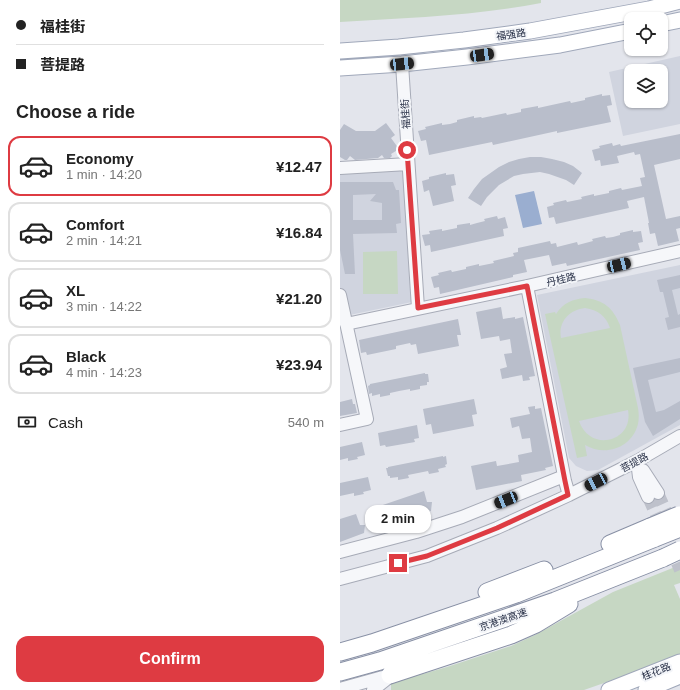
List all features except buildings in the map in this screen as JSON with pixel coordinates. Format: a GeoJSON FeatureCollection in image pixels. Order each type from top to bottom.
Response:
{"type":"FeatureCollection","features":[{"type":"Feature","properties":{"kind":"highway"},"geometry":{"type":"LineString","coordinates":[[340,652],[372,643],[476,596],[589,552],[653,533],[680,519]]}},
{"type":"Feature","properties":{"kind":"highway","name":"京港澳高速"},"geometry":{"type":"LineString","coordinates":[[340,672],[380,661],[555,601],[680,550]]}},
{"type":"Feature","properties":{"kind":"highway"},"geometry":{"type":"LineString","coordinates":[[390,675],[511,636],[536,624],[618,576]]}},
{"type":"Feature","properties":{"kind":"main road","name":"福强路"},"geometry":{"type":"LineString","coordinates":[[340,51],[407,47],[530,31],[650,9],[680,1]]}},
{"type":"Feature","properties":{"kind":"main road"},"geometry":{"type":"LineString","coordinates":[[668,23],[679,22]]}},
{"type":"Feature","properties":{"kind":"main road","name":"福强路"},"geometry":{"type":"LineString","coordinates":[[340,68],[402,64],[467,57],[560,44],[624,32]]}},
{"type":"Feature","properties":{"kind":"main road","name":"桂花路"},"geometry":{"type":"LineString","coordinates":[[609,690],[680,662]]}},
{"type":"Feature","properties":{"kind":"main road","name":"桂花路"},"geometry":{"type":"LineString","coordinates":[[646,690],[680,676]]}},
{"type":"Feature","properties":{"kind":"street","name":"福桂街"},"geometry":{"type":"LineString","coordinates":[[402,64],[418,308]]}},
{"type":"Feature","properties":{"kind":"street"},"geometry":{"type":"LineString","coordinates":[[340,168],[408,164]]}},
{"type":"Feature","properties":{"kind":"street","name":"丹桂路"},"geometry":{"type":"LineString","coordinates":[[346,324],[527,286],[680,251]]}},
{"type":"Feature","properties":{"kind":"street"},"geometry":{"type":"LineString","coordinates":[[527,286],[568,495]]}},
{"type":"Feature","properties":{"kind":"street"},"geometry":{"type":"LineString","coordinates":[[340,295],[367,419],[340,425]]}},
{"type":"Feature","properties":{"kind":"street","name":"菩提路"},"geometry":{"type":"LineString","coordinates":[[340,579],[427,556],[497,528],[637,461],[680,436]]}},
{"type":"Feature","properties":{"kind":"street"},"geometry":{"type":"LineString","coordinates":[[637,461],[639,477],[653,495]]}},
{"type":"Feature","properties":{"kind":"street"},"geometry":{"type":"LineString","coordinates":[[340,552],[416,532],[462,517],[564,476]]}},
{"type":"Feature","properties":{"kind":"street"},"geometry":{"type":"LineString","coordinates":[[340,689],[390,675]]}},
{"type":"Feature","properties":{"kind":"street"},"geometry":{"type":"LineString","coordinates":[[373,690],[390,675]]}},
{"type":"Feature","properties":{"kind":"shaded area"},"geometry":{"type":"Polygon","coordinates":[[[680,56],[680,124],[623,136],[609,72],[624,69],[624,108],[668,108],[668,64],[644,64],[680,56]]]}},
{"type":"Feature","properties":{"kind":"shaded area"},"geometry":{"type":"Polygon","coordinates":[[[403,169],[412,302],[340,317],[340,173],[403,169]]]}},
{"type":"Feature","properties":{"kind":"shaded area"},"geometry":{"type":"Polygon","coordinates":[[[680,265],[680,425],[598,470],[587,471],[576,466],[569,458],[537,295],[680,265]]]}},
{"type":"Feature","properties":{"kind":"green space"},"geometry":{"type":"Polygon","coordinates":[[[340,0],[541,0],[541,3],[466,14],[340,22],[340,0]]]}},
{"type":"Feature","properties":{"kind":"green space"},"geometry":{"type":"Polygon","coordinates":[[[397,251],[398,294],[363,294],[363,252],[397,251]]]}},
{"type":"Feature","properties":{"kind":"green space"},"geometry":{"type":"Polygon","coordinates":[[[581,299],[592,299],[603,303],[611,310],[620,325],[639,416],[635,432],[624,444],[609,450],[593,449],[585,445],[587,456],[577,458],[545,314],[555,312],[556,314],[565,304],[581,299]],[[585,308],[574,311],[566,318],[561,327],[561,338],[610,328],[601,314],[594,310],[585,308]],[[628,410],[579,421],[585,431],[592,437],[601,440],[610,440],[618,436],[624,430],[628,421],[628,410]]]}},
{"type":"Feature","properties":{"kind":"green space"},"geometry":{"type":"Polygon","coordinates":[[[680,565],[680,583],[674,585],[680,599],[680,654],[584,690],[391,690],[391,683],[447,667],[511,646],[535,635],[613,592],[680,565]]]}},
{"type":"Feature","properties":{"kind":"water"},"geometry":{"type":"Polygon","coordinates":[[[534,191],[542,224],[523,228],[515,195],[534,191]]]}},
{"type":"Feature","properties":{"kind":"tunnel"},"geometry":{"type":"LineString","coordinates":[[658,493],[680,543]]}},
{"type":"Feature","properties":{"kind":"tunnel"},"geometry":{"type":"LineString","coordinates":[[648,497],[680,570]]}},
{"type":"Feature","properties":{"kind":"route"},"geometry":{"type":"LineString","coordinates":[[398,563],[427,556],[497,528],[568,495],[527,286],[418,308],[407,150]]}}]}
